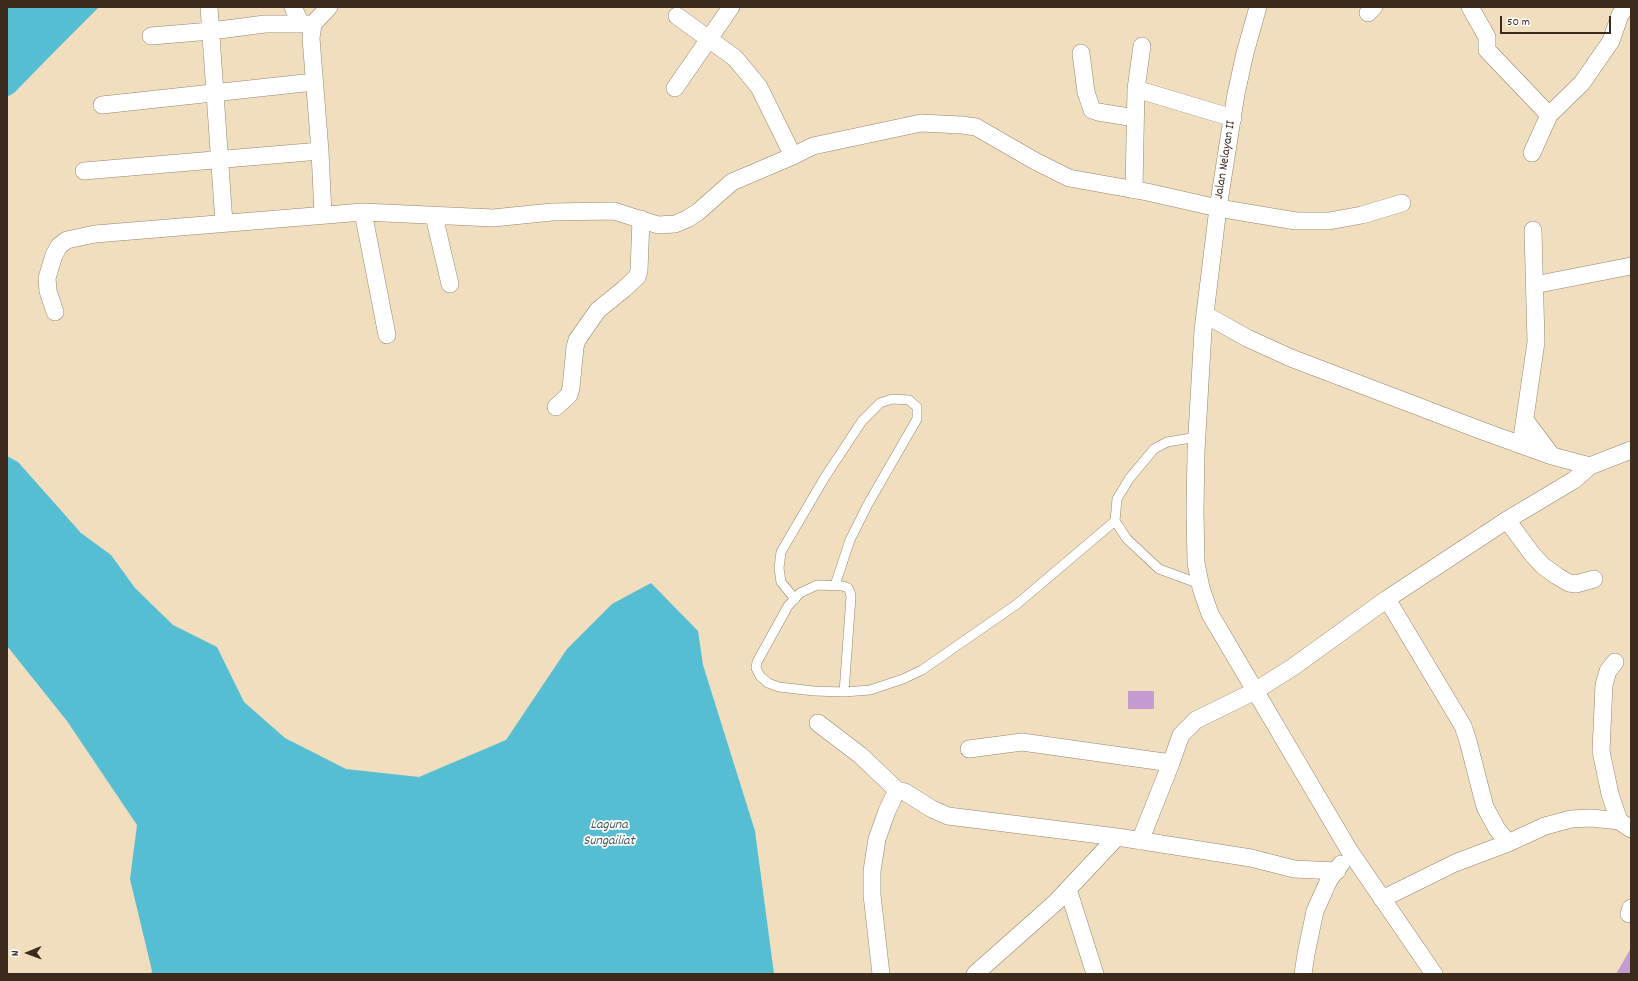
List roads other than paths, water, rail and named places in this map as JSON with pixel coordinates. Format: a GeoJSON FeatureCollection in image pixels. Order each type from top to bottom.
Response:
{"type":"FeatureCollection","features":[{"type":"Feature","properties":{"kind":"street"},"geometry":{"type":"LineString","coordinates":[[209,7],[224,223]]}},
{"type":"Feature","properties":{"kind":"street"},"geometry":{"type":"LineString","coordinates":[[293,7],[307,24],[311,38],[320,151],[323,215]]}},
{"type":"Feature","properties":{"kind":"street"},"geometry":{"type":"LineString","coordinates":[[151,36],[210,31],[265,24],[307,24],[329,7]]}},
{"type":"Feature","properties":{"kind":"street"},"geometry":{"type":"LineString","coordinates":[[676,88],[731,7]]}},
{"type":"Feature","properties":{"kind":"street","name":"Jalan Nelayan II"},"geometry":{"type":"LineString","coordinates":[[1258,7],[1245,53],[1236,94],[1218,208],[1205,322],[1197,437],[1194,512],[1196,563],[1200,584],[1210,614],[1254,691],[1349,850],[1434,974]]}},
{"type":"Feature","properties":{"kind":"street"},"geometry":{"type":"LineString","coordinates":[[1470,7],[1487,37],[1488,50],[1549,115]]}},
{"type":"Feature","properties":{"kind":"street"},"geometry":{"type":"LineString","coordinates":[[1532,153],[1549,115],[1582,83],[1611,41],[1626,14]]}},
{"type":"Feature","properties":{"kind":"street"},"geometry":{"type":"LineString","coordinates":[[677,16],[736,58],[759,87],[793,156]]}},
{"type":"Feature","properties":{"kind":"street"},"geometry":{"type":"LineString","coordinates":[[1134,190],[1136,89],[1142,46]]}},
{"type":"Feature","properties":{"kind":"street"},"geometry":{"type":"LineString","coordinates":[[1081,53],[1086,92],[1092,110],[1136,118]]}},
{"type":"Feature","properties":{"kind":"street"},"geometry":{"type":"LineString","coordinates":[[102,105],[314,82]]}},
{"type":"Feature","properties":{"kind":"street"},"geometry":{"type":"LineString","coordinates":[[1136,89],[1233,118]]}},
{"type":"Feature","properties":{"kind":"street"},"geometry":{"type":"LineString","coordinates":[[55,312],[48,291],[47,278],[59,246],[67,240],[95,234],[363,212],[493,218],[552,212],[614,211],[658,225],[675,224],[698,212],[732,182],[813,146],[921,123],[962,125],[976,128],[1061,175],[1218,208],[1296,221],[1329,221],[1362,215],[1402,203]]}},
{"type":"Feature","properties":{"kind":"street"},"geometry":{"type":"LineString","coordinates":[[84,170],[320,151]]}},
{"type":"Feature","properties":{"kind":"street"},"geometry":{"type":"LineString","coordinates":[[363,212],[387,335]]}},
{"type":"Feature","properties":{"kind":"street"},"geometry":{"type":"LineString","coordinates":[[434,216],[450,284]]}},
{"type":"Feature","properties":{"kind":"street"},"geometry":{"type":"LineString","coordinates":[[556,407],[569,395],[575,347],[578,340],[598,310],[637,277],[641,219]]}},
{"type":"Feature","properties":{"kind":"street"},"geometry":{"type":"LineString","coordinates":[[1521,445],[1526,420],[1536,342],[1533,230]]}},
{"type":"Feature","properties":{"kind":"street"},"geometry":{"type":"LineString","coordinates":[[1534,285],[1631,266]]}},
{"type":"Feature","properties":{"kind":"street"},"geometry":{"type":"LineString","coordinates":[[1205,322],[1247,338],[1291,358],[1552,456],[1583,473]]}},
{"type":"Feature","properties":{"kind":"street"},"geometry":{"type":"LineString","coordinates":[[1526,420],[1552,456]]}},
{"type":"Feature","properties":{"kind":"street"},"geometry":{"type":"LineString","coordinates":[[1140,841],[1182,735],[1196,720],[1254,691],[1293,666],[1387,599],[1507,520],[1583,473],[1631,450]]}},
{"type":"Feature","properties":{"kind":"street"},"geometry":{"type":"LineString","coordinates":[[1507,520],[1532,554],[1543,566],[1557,576],[1569,583],[1576,584],[1594,578]]}},
{"type":"Feature","properties":{"kind":"street"},"geometry":{"type":"LineString","coordinates":[[1387,599],[1463,726],[1485,807],[1497,829],[1508,843]]}},
{"type":"Feature","properties":{"kind":"street"},"geometry":{"type":"LineString","coordinates":[[1615,662],[1608,671],[1604,685],[1601,750],[1610,794],[1625,825]]}},
{"type":"Feature","properties":{"kind":"street"},"geometry":{"type":"LineString","coordinates":[[818,723],[860,755],[897,790],[905,792],[932,809],[948,816],[1117,837],[1251,858],[1294,869],[1337,871]]}},
{"type":"Feature","properties":{"kind":"street"},"geometry":{"type":"LineString","coordinates":[[969,749],[1022,742],[1171,764]]}},
{"type":"Feature","properties":{"kind":"street"},"geometry":{"type":"LineString","coordinates":[[881,974],[872,894],[872,872],[877,839],[887,811],[897,790]]}},
{"type":"Feature","properties":{"kind":"street"},"geometry":{"type":"LineString","coordinates":[[1382,899],[1455,862],[1508,843],[1545,826],[1571,819],[1598,818],[1625,825]]}},
{"type":"Feature","properties":{"kind":"street"},"geometry":{"type":"LineString","coordinates":[[975,974],[1015,940],[1068,889],[1117,837]]}},
{"type":"Feature","properties":{"kind":"street"},"geometry":{"type":"LineString","coordinates":[[1303,973],[1316,911],[1329,880],[1337,871],[1349,850]]}},
{"type":"Feature","properties":{"kind":"street"},"geometry":{"type":"LineString","coordinates":[[1068,889],[1094,974]]}},
{"type":"Feature","properties":{"kind":"lane"},"geometry":{"type":"LineString","coordinates":[[795,599],[781,582],[779,568],[781,552],[825,477],[862,421],[880,403],[892,399],[909,400],[917,407],[917,419],[868,504],[850,540],[835,585]]}},
{"type":"Feature","properties":{"kind":"lane"},"geometry":{"type":"LineString","coordinates":[[1197,437],[1168,442],[1154,449],[1129,479],[1117,499],[1115,520],[1127,539],[1159,568],[1200,584]]}},
{"type":"Feature","properties":{"kind":"lane"},"geometry":{"type":"LineString","coordinates":[[844,692],[851,597],[848,588],[835,585],[817,585],[800,593],[788,606],[759,656],[756,665],[757,671],[763,680],[779,687],[814,691],[844,692],[870,690],[903,679],[922,670],[1017,604],[1115,520]]}},
{"type":"Feature","properties":{"kind":"water"},"geometry":{"type":"Polygon","coordinates":[[[7,7],[99,7],[14,93],[7,97],[7,7]]]}},
{"type":"Feature","properties":{"kind":"water","name":"Laguna Sungailiat"},"geometry":{"type":"Polygon","coordinates":[[[7,456],[18,462],[81,533],[111,555],[135,588],[173,625],[217,647],[244,702],[285,738],[346,769],[419,777],[506,740],[567,649],[612,604],[651,583],[698,631],[703,665],[755,831],[774,974],[151,974],[152,971],[130,879],[137,825],[67,721],[7,646],[7,456]]]}}]}
